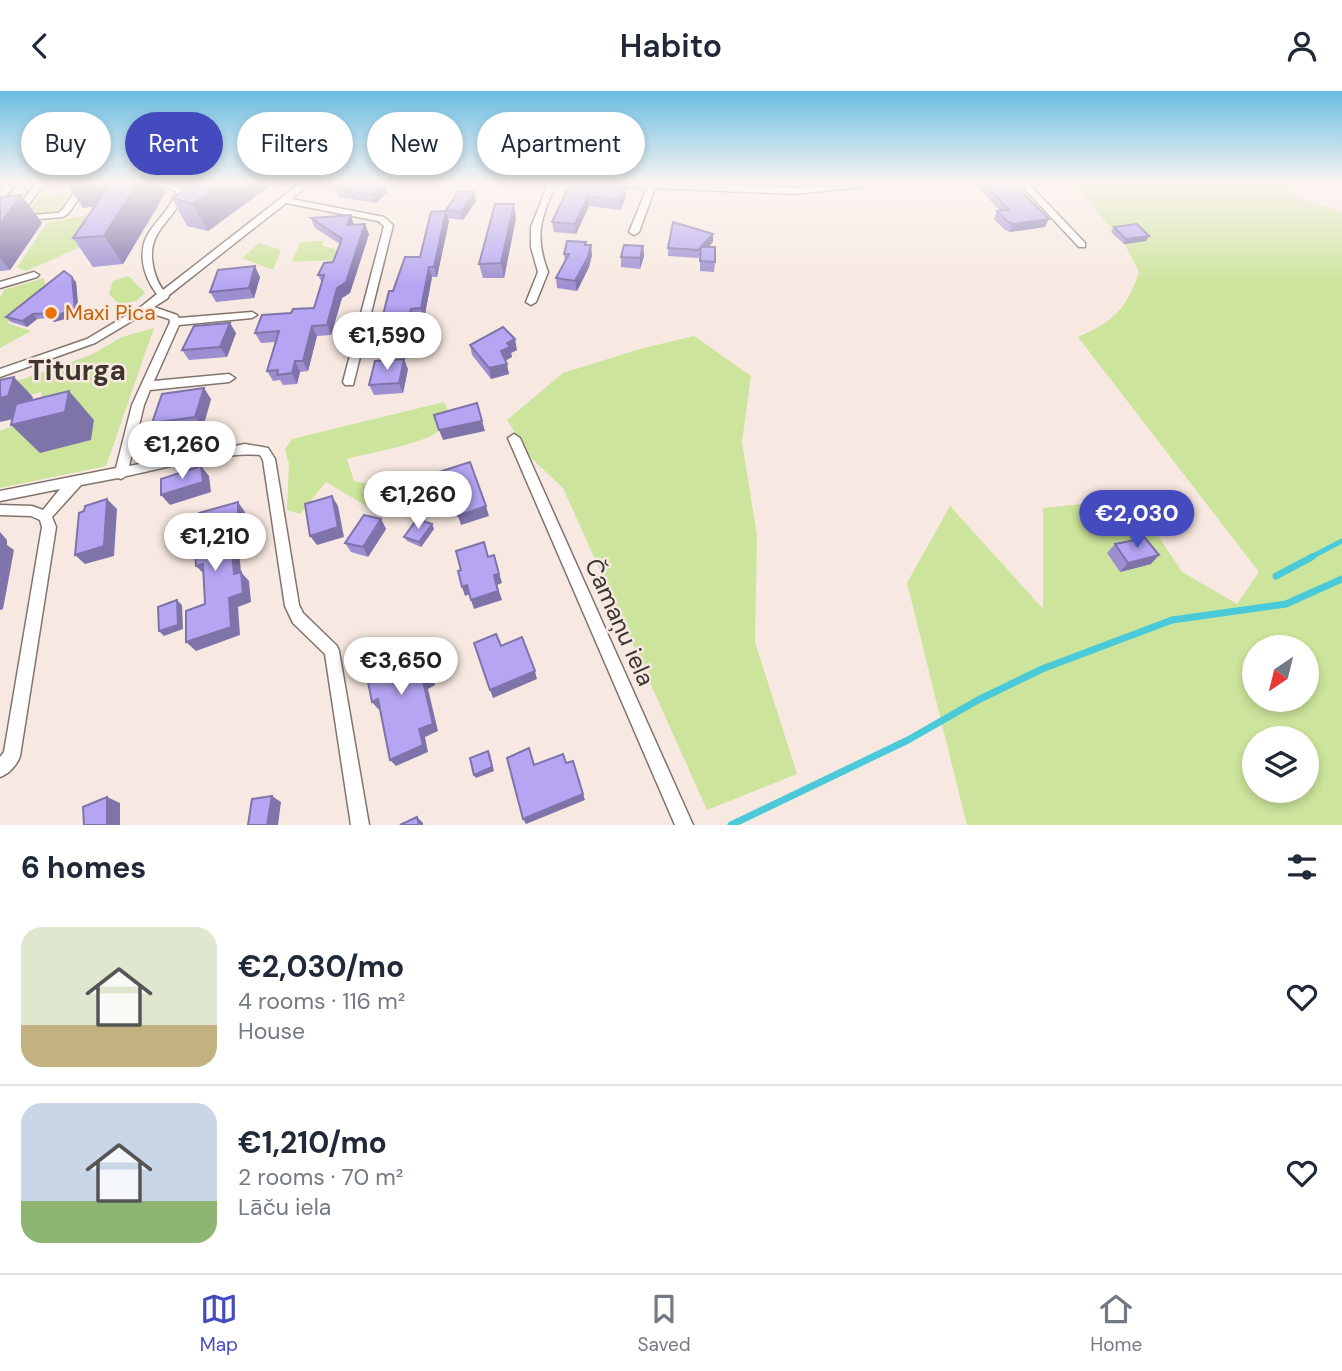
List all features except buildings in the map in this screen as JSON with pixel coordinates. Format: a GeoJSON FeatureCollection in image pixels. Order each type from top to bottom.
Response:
{"type":"FeatureCollection","features":[{"type":"Feature","properties":{"kind":"street"},"geometry":{"type":"LineString","coordinates":[[0,220],[21,218]]}},
{"type":"Feature","properties":{"kind":"street"},"geometry":{"type":"LineString","coordinates":[[164,296],[153,285],[148,266],[149,239],[166,218]]}},
{"type":"Feature","properties":{"kind":"street"},"geometry":{"type":"LineString","coordinates":[[0,373],[91,341],[164,296],[263,218]]}},
{"type":"Feature","properties":{"kind":"street"},"geometry":{"type":"LineString","coordinates":[[349,382],[389,225],[377,218]]}},
{"type":"Feature","properties":{"kind":"street"},"geometry":{"type":"LineString","coordinates":[[531,302],[543,272],[533,248],[533,225],[536,218]]}},
{"type":"Feature","properties":{"kind":"street"},"geometry":{"type":"LineString","coordinates":[[634,232],[639,218]]}},
{"type":"Feature","properties":{"kind":"street"},"geometry":{"type":"LineString","coordinates":[[1057,218],[1083,245]]}},
{"type":"Feature","properties":{"kind":"street"},"geometry":{"type":"LineString","coordinates":[[0,235],[12,219]]}},
{"type":"Feature","properties":{"kind":"street"},"geometry":{"type":"LineString","coordinates":[[0,285],[34,275]]}},
{"type":"Feature","properties":{"kind":"street"},"geometry":{"type":"LineString","coordinates":[[121,474],[138,405],[175,322],[173,317],[146,308]]}},
{"type":"Feature","properties":{"kind":"street"},"geometry":{"type":"LineString","coordinates":[[175,322],[252,315]]}},
{"type":"Feature","properties":{"kind":"street"},"geometry":{"type":"LineString","coordinates":[[148,386],[229,378]]}},
{"type":"Feature","properties":{"kind":"street","name":"Čamaņu iela"},"geometry":{"type":"LineString","coordinates":[[514,438],[684,825]]}},
{"type":"Feature","properties":{"kind":"street"},"geometry":{"type":"LineString","coordinates":[[0,496],[214,454],[245,449],[264,451],[270,459],[292,606],[298,618],[332,651],[360,825]]}},
{"type":"Feature","properties":{"kind":"street"},"geometry":{"type":"LineString","coordinates":[[45,516],[65,492],[79,481]]}},
{"type":"Feature","properties":{"kind":"street"},"geometry":{"type":"LineString","coordinates":[[0,510],[32,511],[45,516],[49,527],[12,757],[0,769]]}},
{"type":"Feature","properties":{"kind":"green space"},"geometry":{"type":"Polygon","coordinates":[[[94,218],[78,248],[26,271],[17,267],[48,222],[94,218]]]}},
{"type":"Feature","properties":{"kind":"green space"},"geometry":{"type":"Polygon","coordinates":[[[1103,218],[1342,218],[1342,825],[967,825],[907,583],[950,506],[1043,609],[1043,508],[1134,499],[1182,572],[1237,604],[1259,572],[1078,337],[1110,319],[1129,296],[1139,272],[1125,245],[1103,218]]]}},
{"type":"Feature","properties":{"kind":"green space"},"geometry":{"type":"Polygon","coordinates":[[[323,241],[323,246],[338,250],[335,260],[292,262],[300,242],[323,241]]]}},
{"type":"Feature","properties":{"kind":"green space"},"geometry":{"type":"Polygon","coordinates":[[[259,243],[281,250],[273,270],[242,258],[259,243]]]}},
{"type":"Feature","properties":{"kind":"green space"},"geometry":{"type":"Polygon","coordinates":[[[129,276],[145,293],[136,301],[119,304],[109,294],[113,281],[129,276]]]}},
{"type":"Feature","properties":{"kind":"green space"},"geometry":{"type":"Polygon","coordinates":[[[44,278],[46,291],[7,323],[31,331],[0,348],[0,298],[4,290],[44,278]]]}},
{"type":"Feature","properties":{"kind":"green space"},"geometry":{"type":"Polygon","coordinates":[[[154,328],[106,466],[0,488],[0,431],[35,417],[42,392],[0,402],[0,387],[91,355],[122,337],[154,328]]]}},
{"type":"Feature","properties":{"kind":"green space"},"geometry":{"type":"Polygon","coordinates":[[[694,336],[751,376],[742,442],[757,536],[755,642],[797,774],[707,810],[563,488],[530,457],[507,420],[563,373],[640,349],[694,336]]]}},
{"type":"Feature","properties":{"kind":"green space"},"geometry":{"type":"Polygon","coordinates":[[[444,402],[449,414],[441,429],[434,434],[412,443],[347,459],[354,481],[397,490],[392,504],[375,511],[326,482],[300,514],[287,510],[289,464],[285,449],[292,439],[444,402]]]}},
{"type":"Feature","properties":{"kind":"waterway"},"geometry":{"type":"LineString","coordinates":[[1309,558],[1342,541]]}},
{"type":"Feature","properties":{"kind":"waterway"},"geometry":{"type":"LineString","coordinates":[[1276,576],[1312,557]]}},
{"type":"Feature","properties":{"kind":"waterway"},"geometry":{"type":"LineString","coordinates":[[731,825],[908,740],[978,700],[1042,669],[1172,620],[1286,604],[1342,579]]}},
{"type":"Feature","properties":{"kind":"place","name":"Maxi Pica"},"geometry":{"type":"Point","coordinates":[51,313]}},
{"type":"Feature","properties":{"kind":"district","name":"Titurga"},"geometry":{"type":"Point","coordinates":[77,370]}}]}
